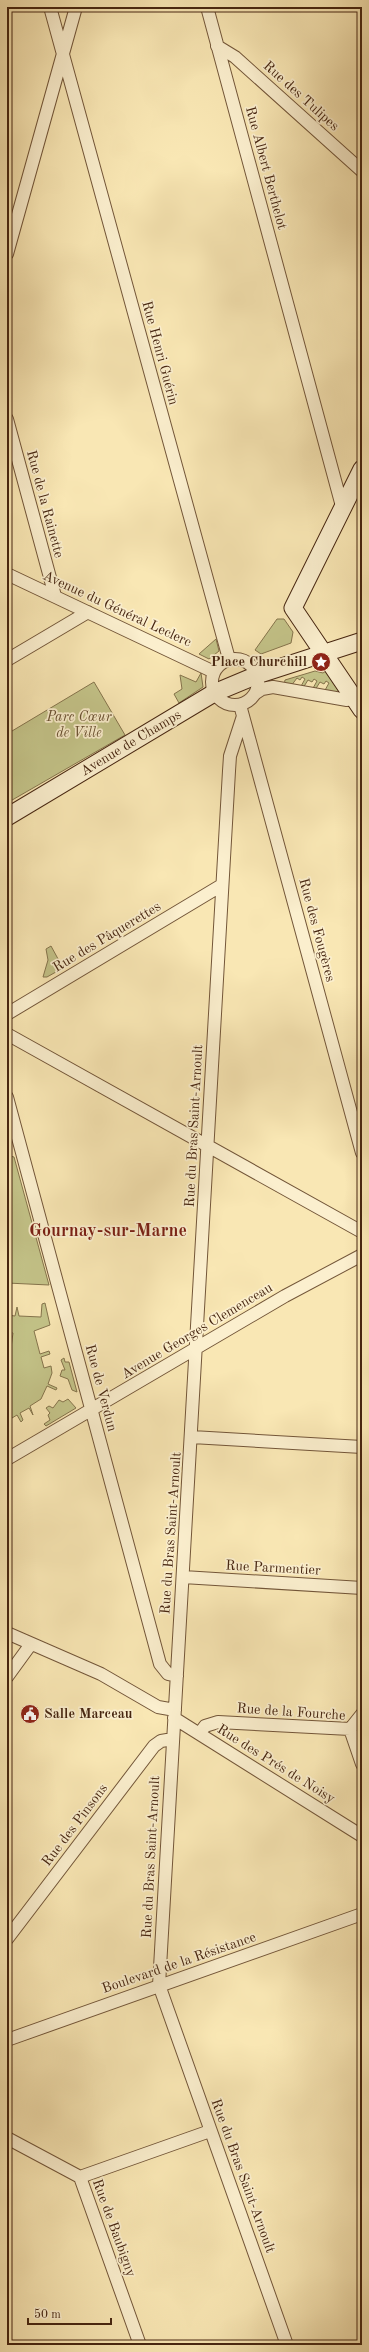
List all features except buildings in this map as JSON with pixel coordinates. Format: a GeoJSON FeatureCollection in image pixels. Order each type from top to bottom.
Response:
{"type":"FeatureCollection","features":[{"type":"Feature","properties":{"kind":"main road"},"geometry":{"type":"LineString","coordinates":[[359,706],[293,608],[343,510],[362,469]]}},
{"type":"Feature","properties":{"kind":"main road","name":"Avenue de Champs"},"geometry":{"type":"LineString","coordinates":[[7,817],[214,693],[257,674],[362,641]]}},
{"type":"Feature","properties":{"kind":"street","name":"Rue Henri Guérin"},"geometry":{"type":"LineString","coordinates":[[50,7],[229,659]]}},
{"type":"Feature","properties":{"kind":"street"},"geometry":{"type":"LineString","coordinates":[[7,254],[76,7]]}},
{"type":"Feature","properties":{"kind":"street","name":"Rue Albert Berthelot"},"geometry":{"type":"LineString","coordinates":[[207,7],[343,510]]}},
{"type":"Feature","properties":{"kind":"street","name":"Rue des Tulipes"},"geometry":{"type":"LineString","coordinates":[[218,46],[235,57],[362,171]]}},
{"type":"Feature","properties":{"kind":"street","name":"Rue de la Rainette"},"geometry":{"type":"LineString","coordinates":[[7,419],[55,596]]}},
{"type":"Feature","properties":{"kind":"street","name":"Avenue du Général Leclerc"},"geometry":{"type":"LineString","coordinates":[[7,574],[214,672]]}},
{"type":"Feature","properties":{"kind":"street"},"geometry":{"type":"LineString","coordinates":[[7,660],[88,612]]}},
{"type":"Feature","properties":{"kind":"street"},"geometry":{"type":"LineString","coordinates":[[256,693],[258,681],[257,674],[254,668],[243,660],[229,659],[223,662],[214,672],[212,679],[214,693],[225,703],[242,710],[246,702],[256,693],[262,689],[273,687],[347,700],[359,706]]}},
{"type":"Feature","properties":{"kind":"street","name":"Rue du Bras Saint-Arnoult"},"geometry":{"type":"LineString","coordinates":[[242,710],[230,756],[207,1146],[192,1437],[174,1714],[159,1985],[287,2345]]}},
{"type":"Feature","properties":{"kind":"street","name":"Rue des Fougères"},"geometry":{"type":"LineString","coordinates":[[242,710],[362,1153]]}},
{"type":"Feature","properties":{"kind":"street","name":"Rue des Pâquerettes"},"geometry":{"type":"LineString","coordinates":[[7,1014],[222,885]]}},
{"type":"Feature","properties":{"kind":"street"},"geometry":{"type":"LineString","coordinates":[[7,1034],[362,1232]]}},
{"type":"Feature","properties":{"kind":"street","name":"Rue de Verdun"},"geometry":{"type":"LineString","coordinates":[[7,1097],[160,1664],[165,1672],[177,1676]]}},
{"type":"Feature","properties":{"kind":"street","name":"Avenue Georges Clemenceau"},"geometry":{"type":"LineString","coordinates":[[7,1459],[285,1296],[362,1255]]}},
{"type":"Feature","properties":{"kind":"street"},"geometry":{"type":"LineString","coordinates":[[192,1437],[362,1447]]}},
{"type":"Feature","properties":{"kind":"street","name":"Rue Parmentier"},"geometry":{"type":"LineString","coordinates":[[183,1577],[362,1588]]}},
{"type":"Feature","properties":{"kind":"street","name":"Rue des Prés de Noisy"},"geometry":{"type":"LineString","coordinates":[[7,1633],[101,1674],[158,1707],[174,1714],[200,1734],[362,1836]]}},
{"type":"Feature","properties":{"kind":"street"},"geometry":{"type":"LineString","coordinates":[[7,1677],[32,1644]]}},
{"type":"Feature","properties":{"kind":"street"},"geometry":{"type":"LineString","coordinates":[[350,1729],[362,1714]]}},
{"type":"Feature","properties":{"kind":"street","name":"Rue de la Fourche"},"geometry":{"type":"LineString","coordinates":[[200,1734],[205,1726],[218,1722],[350,1729],[362,1764]]}},
{"type":"Feature","properties":{"kind":"street","name":"Rue des Pinsons"},"geometry":{"type":"LineString","coordinates":[[7,1939],[154,1746],[161,1741],[173,1739]]}},
{"type":"Feature","properties":{"kind":"street","name":"Boulevard de la Résistance"},"geometry":{"type":"LineString","coordinates":[[7,2040],[362,1914]]}},
{"type":"Feature","properties":{"kind":"street"},"geometry":{"type":"LineString","coordinates":[[80,2177],[210,2131]]}},
{"type":"Feature","properties":{"kind":"street","name":"Rue de Baubigny"},"geometry":{"type":"LineString","coordinates":[[7,2138],[80,2177],[140,2345]]}},
{"type":"Feature","properties":{"kind":"green space"},"geometry":{"type":"Polygon","coordinates":[[[277,619],[284,619],[293,632],[291,643],[261,654],[255,650],[277,619]]]}},
{"type":"Feature","properties":{"kind":"green space"},"geometry":{"type":"Polygon","coordinates":[[[216,639],[219,651],[209,659],[199,654],[216,639]]]}},
{"type":"Feature","properties":{"kind":"green space"},"geometry":{"type":"Polygon","coordinates":[[[315,671],[323,673],[326,671],[342,693],[324,692],[329,683],[326,681],[324,684],[320,682],[315,690],[312,690],[317,681],[314,679],[312,682],[308,680],[303,688],[300,688],[305,679],[302,677],[300,680],[297,678],[291,686],[284,685],[285,680],[315,671]]]}},
{"type":"Feature","properties":{"kind":"green space"},"geometry":{"type":"Polygon","coordinates":[[[201,673],[203,687],[179,703],[174,694],[182,689],[180,675],[196,682],[201,673]]]}},
{"type":"Feature","properties":{"kind":"green space","name":"Parc Cœur de Ville"},"geometry":{"type":"Polygon","coordinates":[[[94,682],[125,735],[7,803],[7,734],[94,682]]]}},
{"type":"Feature","properties":{"kind":"green space"},"geometry":{"type":"Polygon","coordinates":[[[51,946],[63,968],[47,977],[43,977],[48,960],[46,949],[51,946]]]}},
{"type":"Feature","properties":{"kind":"green space"},"geometry":{"type":"Polygon","coordinates":[[[7,1155],[14,1157],[49,1285],[7,1283],[7,1155]]]}},
{"type":"Feature","properties":{"kind":"green space"},"geometry":{"type":"Polygon","coordinates":[[[45,1303],[50,1325],[34,1331],[40,1354],[49,1351],[50,1354],[41,1357],[44,1368],[51,1366],[52,1373],[48,1384],[57,1388],[56,1390],[47,1386],[41,1399],[30,1406],[33,1415],[29,1408],[20,1413],[23,1420],[21,1422],[17,1415],[7,1421],[7,1355],[10,1355],[13,1333],[7,1332],[7,1315],[15,1316],[17,1307],[19,1316],[41,1317],[42,1304],[45,1303]]]}},
{"type":"Feature","properties":{"kind":"green space"},"geometry":{"type":"Polygon","coordinates":[[[64,1358],[65,1362],[69,1362],[77,1392],[72,1390],[68,1379],[60,1376],[62,1370],[65,1370],[61,1360],[64,1358]]]}},
{"type":"Feature","properties":{"kind":"green space"},"geometry":{"type":"Polygon","coordinates":[[[68,1399],[76,1408],[46,1426],[44,1424],[50,1420],[48,1415],[50,1413],[46,1408],[49,1406],[53,1408],[59,1400],[63,1402],[68,1399]]]}},
{"type":"Feature","properties":{"kind":"place","name":"Place Churchill"},"geometry":{"type":"Point","coordinates":[321,662]}},
{"type":"Feature","properties":{"kind":"place","name":"Salle Marceau"},"geometry":{"type":"Point","coordinates":[30,1714]}},
{"type":"Feature","properties":{"kind":"district","name":"Gournay-sur-Marne"},"geometry":{"type":"Point","coordinates":[108,1231]}}]}
